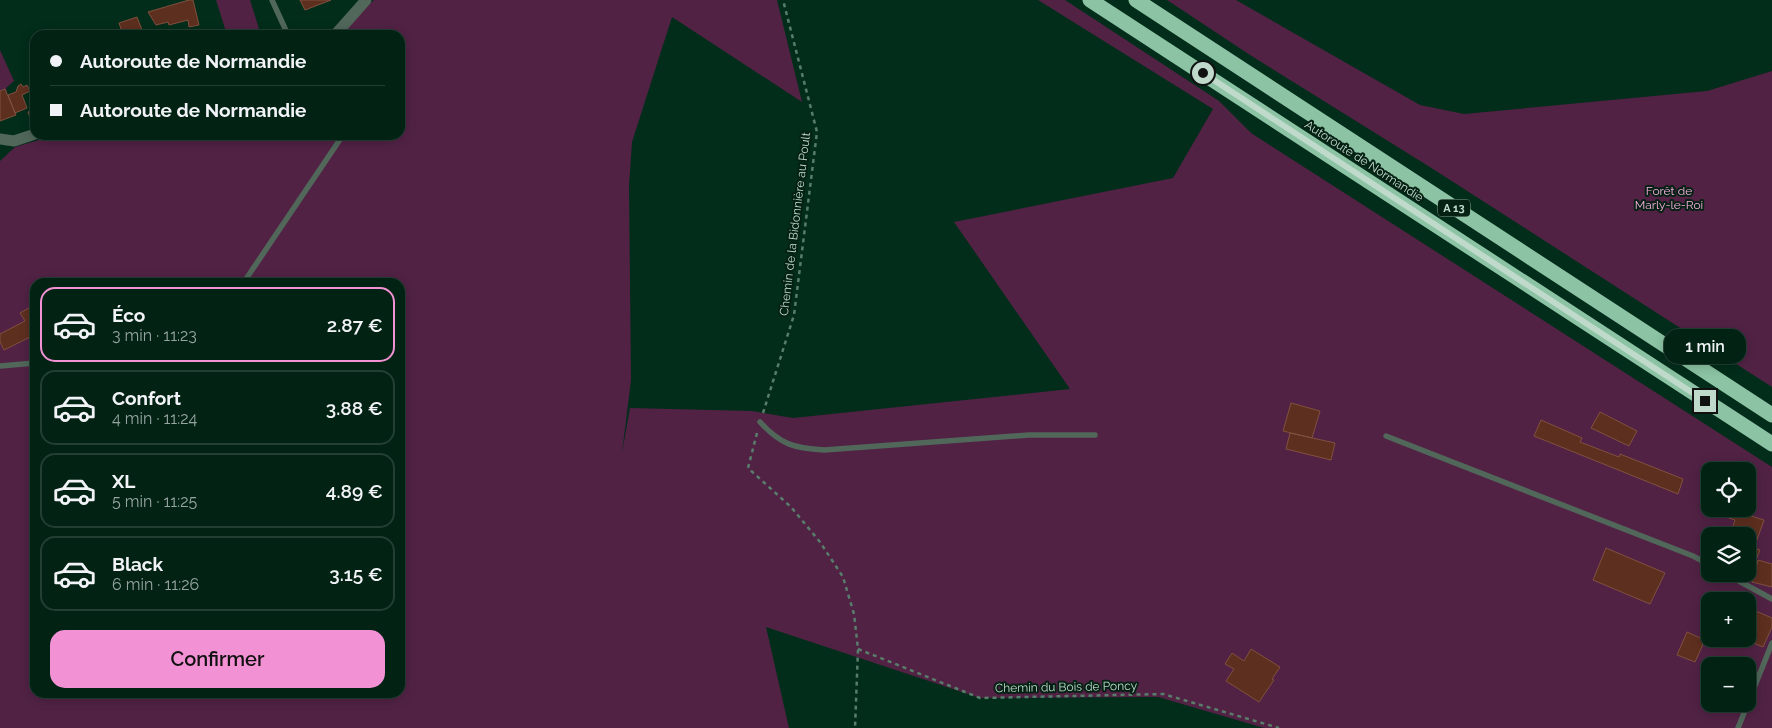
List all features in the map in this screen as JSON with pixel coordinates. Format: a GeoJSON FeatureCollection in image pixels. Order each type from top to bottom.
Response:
{"type":"FeatureCollection","features":[{"type":"Feature","properties":{"kind":"highway","name":"Autoroute de Normandie"},"geometry":{"type":"LineString","coordinates":[[1090,0],[1772,444]]}},
{"type":"Feature","properties":{"kind":"highway","name":"Autoroute de Normandie"},"geometry":{"type":"LineString","coordinates":[[1136,0],[1772,416]]}},
{"type":"Feature","properties":{"kind":"street"},"geometry":{"type":"LineString","coordinates":[[339,30],[366,0]]}},
{"type":"Feature","properties":{"kind":"street"},"geometry":{"type":"LineString","coordinates":[[0,139],[14,141],[30,136]]}},
{"type":"Feature","properties":{"kind":"lane"},"geometry":{"type":"LineString","coordinates":[[272,0],[286,30]]}},
{"type":"Feature","properties":{"kind":"lane"},"geometry":{"type":"LineString","coordinates":[[247,278],[340,140]]}},
{"type":"Feature","properties":{"kind":"lane"},"geometry":{"type":"LineString","coordinates":[[0,366],[30,363]]}},
{"type":"Feature","properties":{"kind":"lane"},"geometry":{"type":"LineString","coordinates":[[760,422],[773,436],[782,442],[805,449],[824,450],[1028,435],[1095,435]]}},
{"type":"Feature","properties":{"kind":"lane"},"geometry":{"type":"LineString","coordinates":[[1386,436],[1701,560]]}},
{"type":"Feature","properties":{"kind":"lane"},"geometry":{"type":"LineString","coordinates":[[1741,582],[1772,599]]}},
{"type":"Feature","properties":{"kind":"lane"},"geometry":{"type":"LineString","coordinates":[[1738,728],[1772,643]]}},
{"type":"Feature","properties":{"kind":"path","name":"Chemin de la Bidonnière au Poult"},"geometry":{"type":"LineString","coordinates":[[783,0],[817,132],[794,315],[760,422],[748,468],[790,507],[820,542],[843,577],[854,614],[858,649]]}},
{"type":"Feature","properties":{"kind":"path"},"geometry":{"type":"LineString","coordinates":[[855,728],[858,649]]}},
{"type":"Feature","properties":{"kind":"path","name":"Chemin du Bois de Poncy"},"geometry":{"type":"LineString","coordinates":[[858,649],[980,698],[1163,694],[1279,728]]}},
{"type":"Feature","properties":{"kind":"green space"},"geometry":{"type":"Polygon","coordinates":[[[216,0],[250,0],[259,30],[225,30],[216,0]]]}},
{"type":"Feature","properties":{"kind":"green space"},"geometry":{"type":"Polygon","coordinates":[[[374,0],[777,0],[802,102],[672,17],[632,142],[629,186],[631,380],[622,453],[630,408],[752,411],[793,418],[1070,389],[954,222],[1173,178],[1213,109],[1038,0],[1065,0],[1219,101],[1251,133],[1772,467],[1772,728],[1264,728],[1158,697],[980,698],[766,627],[789,728],[0,728],[0,161],[15,147],[39,140],[405,140],[405,30],[341,30],[374,0]]]}},
{"type":"Feature","properties":{"kind":"green space","name":"Forêt de Marly-le-Roi"},"geometry":{"type":"Polygon","coordinates":[[[1167,0],[1236,0],[1420,105],[1464,114],[1707,91],[1772,71],[1772,387],[1433,169],[1250,55],[1167,0]]]}},
{"type":"Feature","properties":{"kind":"green space"},"geometry":{"type":"Polygon","coordinates":[[[0,50],[14,81],[6,88],[7,95],[5,89],[0,91],[0,50]]]}},
{"type":"Feature","properties":{"kind":"building"},"geometry":{"type":"Polygon","coordinates":[[[193,0],[199,25],[189,27],[188,20],[169,25],[168,22],[156,25],[148,12],[193,0]]]}},
{"type":"Feature","properties":{"kind":"building"},"geometry":{"type":"Polygon","coordinates":[[[300,0],[331,0],[305,10],[300,0]]]}},
{"type":"Feature","properties":{"kind":"building"},"geometry":{"type":"Polygon","coordinates":[[[137,17],[142,30],[121,30],[119,23],[137,17]]]}},
{"type":"Feature","properties":{"kind":"building"},"geometry":{"type":"Polygon","coordinates":[[[21,84],[23,87],[27,85],[30,91],[22,95],[27,108],[15,113],[8,95],[16,92],[21,84]]]}},
{"type":"Feature","properties":{"kind":"building"},"geometry":{"type":"Polygon","coordinates":[[[5,89],[16,115],[0,121],[0,91],[5,89]]]}},
{"type":"Feature","properties":{"kind":"building"},"geometry":{"type":"Polygon","coordinates":[[[29,308],[30,310],[30,337],[4,350],[0,342],[0,334],[25,321],[20,313],[29,308]]]}},
{"type":"Feature","properties":{"kind":"building"},"geometry":{"type":"Polygon","coordinates":[[[1291,403],[1320,411],[1312,438],[1283,431],[1291,403]]]}},
{"type":"Feature","properties":{"kind":"building"},"geometry":{"type":"Polygon","coordinates":[[[1600,412],[1637,431],[1629,446],[1591,428],[1600,412]]]}},
{"type":"Feature","properties":{"kind":"building"},"geometry":{"type":"Polygon","coordinates":[[[1541,420],[1582,438],[1580,442],[1619,457],[1620,454],[1683,479],[1678,494],[1534,436],[1541,420]]]}},
{"type":"Feature","properties":{"kind":"building"},"geometry":{"type":"Polygon","coordinates":[[[1290,433],[1335,443],[1331,460],[1286,449],[1290,433]]]}},
{"type":"Feature","properties":{"kind":"building"},"geometry":{"type":"Polygon","coordinates":[[[1726,517],[1754,517],[1764,520],[1756,542],[1756,527],[1733,527],[1735,520],[1726,517]]]}},
{"type":"Feature","properties":{"kind":"building"},"geometry":{"type":"Polygon","coordinates":[[[1606,548],[1665,573],[1650,604],[1593,580],[1606,548]]]}},
{"type":"Feature","properties":{"kind":"building"},"geometry":{"type":"Polygon","coordinates":[[[1756,549],[1760,550],[1756,560],[1756,549]]]}},
{"type":"Feature","properties":{"kind":"building"},"geometry":{"type":"Polygon","coordinates":[[[1758,560],[1772,564],[1772,587],[1752,582],[1756,582],[1758,560]]]}},
{"type":"Feature","properties":{"kind":"building"},"geometry":{"type":"Polygon","coordinates":[[[1756,611],[1772,618],[1772,627],[1763,647],[1756,644],[1756,611]]]}},
{"type":"Feature","properties":{"kind":"building"},"geometry":{"type":"Polygon","coordinates":[[[1687,632],[1701,638],[1702,647],[1695,662],[1677,655],[1687,632]]]}},
{"type":"Feature","properties":{"kind":"building"},"geometry":{"type":"Polygon","coordinates":[[[1251,649],[1280,667],[1272,679],[1274,680],[1259,702],[1226,681],[1234,669],[1225,664],[1232,653],[1244,661],[1251,649]]]}},
{"type":"Feature","properties":{"kind":"route"},"geometry":{"type":"LineString","coordinates":[[1203,73],[1705,401]]}}]}
